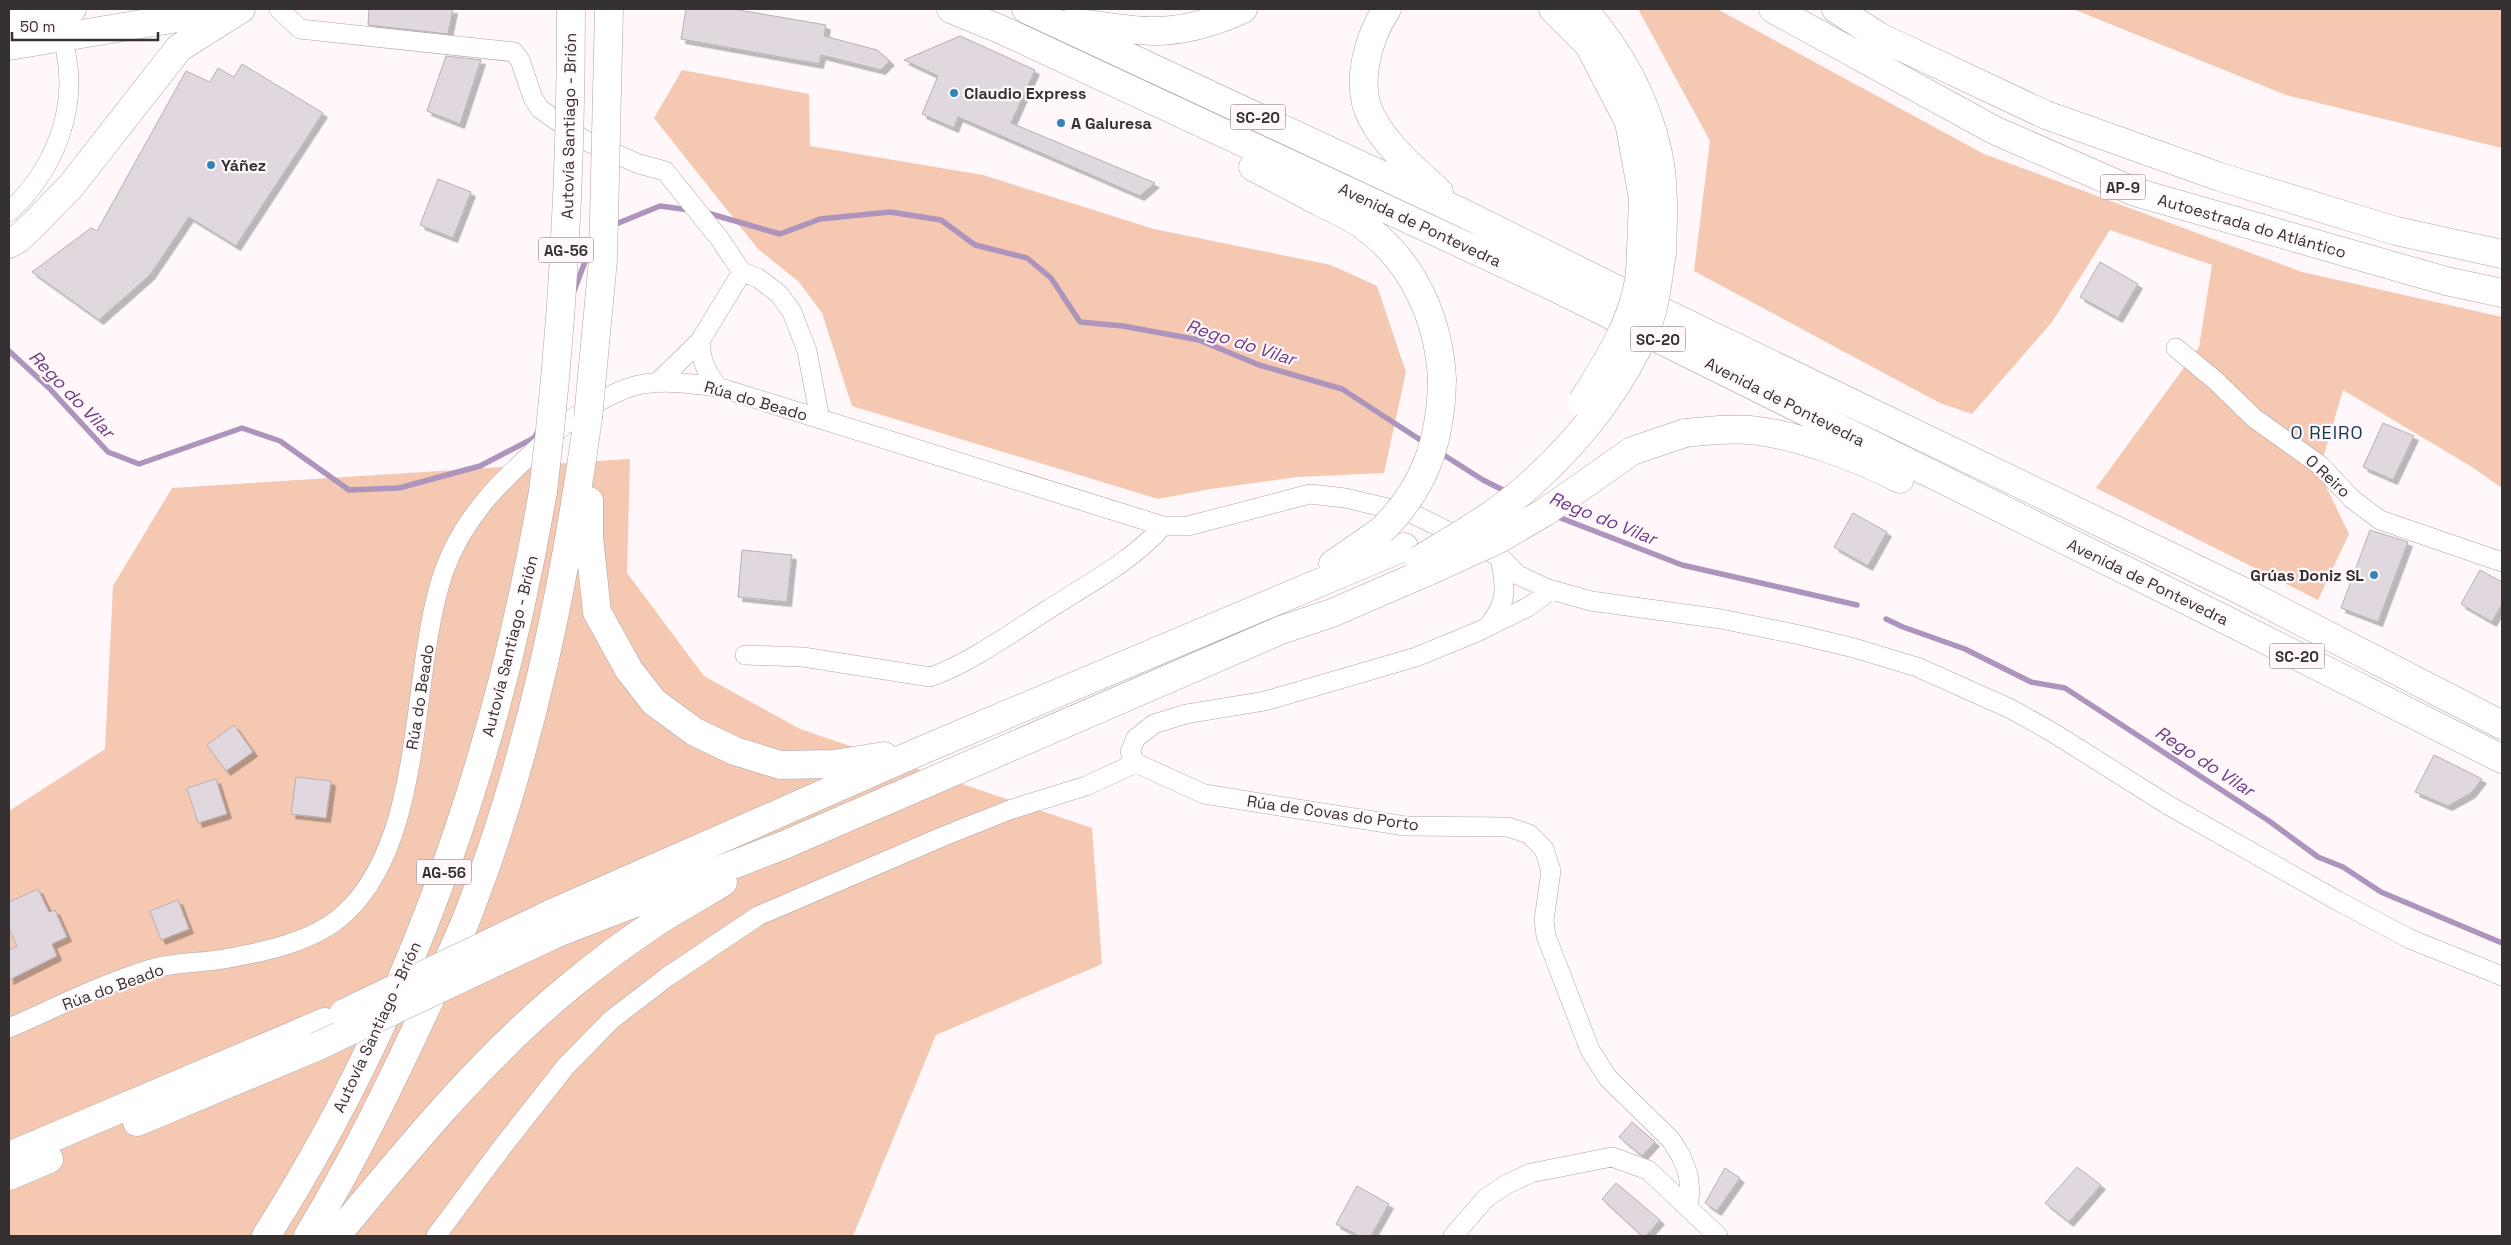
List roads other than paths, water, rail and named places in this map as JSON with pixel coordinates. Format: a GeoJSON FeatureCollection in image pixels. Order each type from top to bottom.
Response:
{"type":"FeatureCollection","features":[{"type":"Feature","properties":{"kind":"highway"},"geometry":{"type":"LineString","coordinates":[[9,19],[72,9]]}},
{"type":"Feature","properties":{"kind":"highway"},"geometry":{"type":"LineString","coordinates":[[9,46],[233,9]]}},
{"type":"Feature","properties":{"kind":"highway"},"geometry":{"type":"LineString","coordinates":[[9,244],[34,224],[71,186],[161,68],[179,48],[241,9]]}},
{"type":"Feature","properties":{"kind":"highway","name":"Autovía Santiago - Brión"},"geometry":{"type":"LineString","coordinates":[[266,1236],[339,1112],[412,955],[450,858],[507,670],[526,588],[544,491],[553,413],[567,231],[571,125],[571,9]]}},
{"type":"Feature","properties":{"kind":"highway","name":"AG-56"},"geometry":{"type":"LineString","coordinates":[[308,1236],[394,1079],[471,907],[520,756],[544,664],[561,590],[585,466],[603,260],[609,9]]}},
{"type":"Feature","properties":{"kind":"highway","name":"Avenida de Pontevedra"},"geometry":{"type":"LineString","coordinates":[[951,9],[1002,30],[1554,287],[2222,618],[2502,760]]}},
{"type":"Feature","properties":{"kind":"highway","name":"Avenida de Pontevedra"},"geometry":{"type":"LineString","coordinates":[[1026,9],[1463,213],[1647,305],[2238,589],[2502,725]]}},
{"type":"Feature","properties":{"kind":"highway"},"geometry":{"type":"LineString","coordinates":[[1053,22],[1152,31],[1176,30],[1209,23],[1244,9]]}},
{"type":"Feature","properties":{"kind":"highway"},"geometry":{"type":"LineString","coordinates":[[1387,9],[1375,26],[1365,56],[1365,94],[1371,118],[1404,161],[1463,213]]}},
{"type":"Feature","properties":{"kind":"highway"},"geometry":{"type":"LineString","coordinates":[[1552,9],[1589,45],[1629,122],[1651,251]]}},
{"type":"Feature","properties":{"kind":"highway"},"geometry":{"type":"LineString","coordinates":[[9,1176],[316,1047],[552,924],[784,845],[1282,630],[1340,610],[1417,559],[1463,512],[1517,473],[1578,409],[1609,360],[1629,319],[1638,284],[1651,251],[1663,200],[1658,154],[1646,112],[1631,77],[1607,38],[1583,9]]}},
{"type":"Feature","properties":{"kind":"highway","name":"Autoestrada do Atlántico"},"geometry":{"type":"LineString","coordinates":[[1773,9],[1994,130],[2135,192],[2437,278],[2502,293]]}},
{"type":"Feature","properties":{"kind":"highway","name":"AP-9"},"geometry":{"type":"LineString","coordinates":[[1836,9],[1880,37],[2056,118],[2220,177],[2396,231],[2502,254]]}},
{"type":"Feature","properties":{"kind":"highway"},"geometry":{"type":"LineString","coordinates":[[1220,133],[1233,156],[1370,230],[1400,260],[1412,277],[1430,315],[1441,357],[1442,406],[1437,437],[1415,490],[1398,514],[1381,531],[1286,596]]}},
{"type":"Feature","properties":{"kind":"highway"},"geometry":{"type":"LineString","coordinates":[[9,1156],[552,924],[925,749],[1286,596],[1417,559],[1500,539],[1545,512],[1632,452],[1685,433],[1724,429],[1752,430],[1817,446],[1877,468],[2058,554],[2092,555]]}},
{"type":"Feature","properties":{"kind":"highway"},"geometry":{"type":"LineString","coordinates":[[585,466],[589,537],[597,612],[629,670],[654,702],[695,732],[719,744],[780,765],[834,764],[925,749]]}},
{"type":"Feature","properties":{"kind":"highway"},"geometry":{"type":"LineString","coordinates":[[336,1236],[422,1133],[509,1041],[569,987],[661,919],[784,845]]}},
{"type":"Feature","properties":{"kind":"street"},"geometry":{"type":"LineString","coordinates":[[279,9],[300,29],[514,52],[520,60],[533,98],[540,109],[586,141],[639,164],[665,171],[719,238],[742,272],[768,284],[779,294],[792,312],[807,350],[820,419]]}},
{"type":"Feature","properties":{"kind":"street"},"geometry":{"type":"LineString","coordinates":[[9,212],[41,175],[57,143],[68,98],[66,53]]}},
{"type":"Feature","properties":{"kind":"street"},"geometry":{"type":"LineString","coordinates":[[657,383],[700,341],[742,272]]}},
{"type":"Feature","properties":{"kind":"street"},"geometry":{"type":"LineString","coordinates":[[700,341],[701,359],[708,375],[718,388]]}},
{"type":"Feature","properties":{"kind":"street","name":"O Reiro"},"geometry":{"type":"LineString","coordinates":[[2176,348],[2216,381],[2254,418],[2321,466],[2352,498],[2380,520],[2502,562]]}},
{"type":"Feature","properties":{"kind":"street","name":"Rúa do Beado"},"geometry":{"type":"LineString","coordinates":[[9,1028],[154,968],[223,959],[291,943],[322,929],[344,915],[359,897],[383,860],[396,821],[411,758],[434,609],[444,572],[467,522],[480,504],[509,474],[556,431],[598,403],[629,387],[657,383],[718,388],[1162,526],[1188,526],[1310,494],[1324,495],[1413,514],[1500,557],[1518,575],[1548,589],[1591,601],[1721,619],[1800,635],[1854,648],[1917,667],[2011,709],[2052,732],[2168,805],[2354,910],[2410,939],[2502,976]]}},
{"type":"Feature","properties":{"kind":"street"},"geometry":{"type":"LineString","coordinates":[[745,655],[803,657],[930,677],[943,673],[1006,637],[1142,548],[1162,526]]}},
{"type":"Feature","properties":{"kind":"street"},"geometry":{"type":"LineString","coordinates":[[1489,625],[1504,602],[1504,579],[1500,557]]}},
{"type":"Feature","properties":{"kind":"street"},"geometry":{"type":"LineString","coordinates":[[436,1236],[566,1066],[611,1020],[666,977],[758,916],[944,836],[1012,809],[1086,786],[1136,763],[1130,752],[1136,738],[1154,724],[1186,714],[1265,701],[1416,657],[1528,607],[1543,596],[1548,589]]}},
{"type":"Feature","properties":{"kind":"street","name":"Rúa de Covas do Porto"},"geometry":{"type":"LineString","coordinates":[[1136,763],[1204,794],[1405,826],[1508,827],[1529,834],[1544,849],[1551,871],[1544,920],[1546,936],[1590,1050],[1608,1078],[1671,1140],[1681,1156],[1688,1174],[1690,1192],[1688,1207]]}},
{"type":"Feature","properties":{"kind":"street"},"geometry":{"type":"LineString","coordinates":[[1453,1236],[1486,1198],[1507,1184],[1531,1173],[1612,1157],[1648,1170],[1718,1236]]}},
{"type":"Feature","properties":{"kind":"waterway","name":"Rego do Vilar"},"geometry":{"type":"LineString","coordinates":[[612,228],[616,224],[660,206],[689,210]]}},
{"type":"Feature","properties":{"kind":"waterway","name":"Rego do Vilar"},"geometry":{"type":"LineString","coordinates":[[704,212],[780,234],[820,219],[890,212],[941,220],[975,245],[1027,258],[1051,278],[1080,322],[1123,326],[1199,340],[1259,365],[1342,389],[1425,443]]}},
{"type":"Feature","properties":{"kind":"waterway","name":"Rego do Vilar"},"geometry":{"type":"LineString","coordinates":[[574,291],[586,259],[593,250]]}},
{"type":"Feature","properties":{"kind":"waterway","name":"Rego do Vilar"},"geometry":{"type":"LineString","coordinates":[[9,351],[49,388],[108,452],[139,464],[242,428],[280,441],[349,490],[399,488],[480,466],[534,438],[539,430]]}},
{"type":"Feature","properties":{"kind":"waterway","name":"Rego do Vilar"},"geometry":{"type":"LineString","coordinates":[[1439,452],[1483,480],[1509,493]]}},
{"type":"Feature","properties":{"kind":"waterway","name":"Rego do Vilar"},"geometry":{"type":"LineString","coordinates":[[1553,515],[1682,565],[1857,605]]}},
{"type":"Feature","properties":{"kind":"waterway","name":"Rego do Vilar"},"geometry":{"type":"LineString","coordinates":[[1886,619],[1965,649],[2031,682],[2065,688],[2269,821],[2318,857],[2343,867],[2381,892],[2502,943]]}},
{"type":"Feature","properties":{"kind":"place","name":"Claudio Express"},"geometry":{"type":"Point","coordinates":[954,93]}},
{"type":"Feature","properties":{"kind":"place","name":"A Galuresa"},"geometry":{"type":"Point","coordinates":[1061,123]}},
{"type":"Feature","properties":{"kind":"place","name":"Yáñez"},"geometry":{"type":"Point","coordinates":[211,165]}},
{"type":"Feature","properties":{"kind":"place","name":"Grúas Doniz SL"},"geometry":{"type":"Point","coordinates":[2374,575]}},
{"type":"Feature","properties":{"kind":"district","name":"O REIRO"},"geometry":{"type":"Point","coordinates":[2327,432]}}]}
